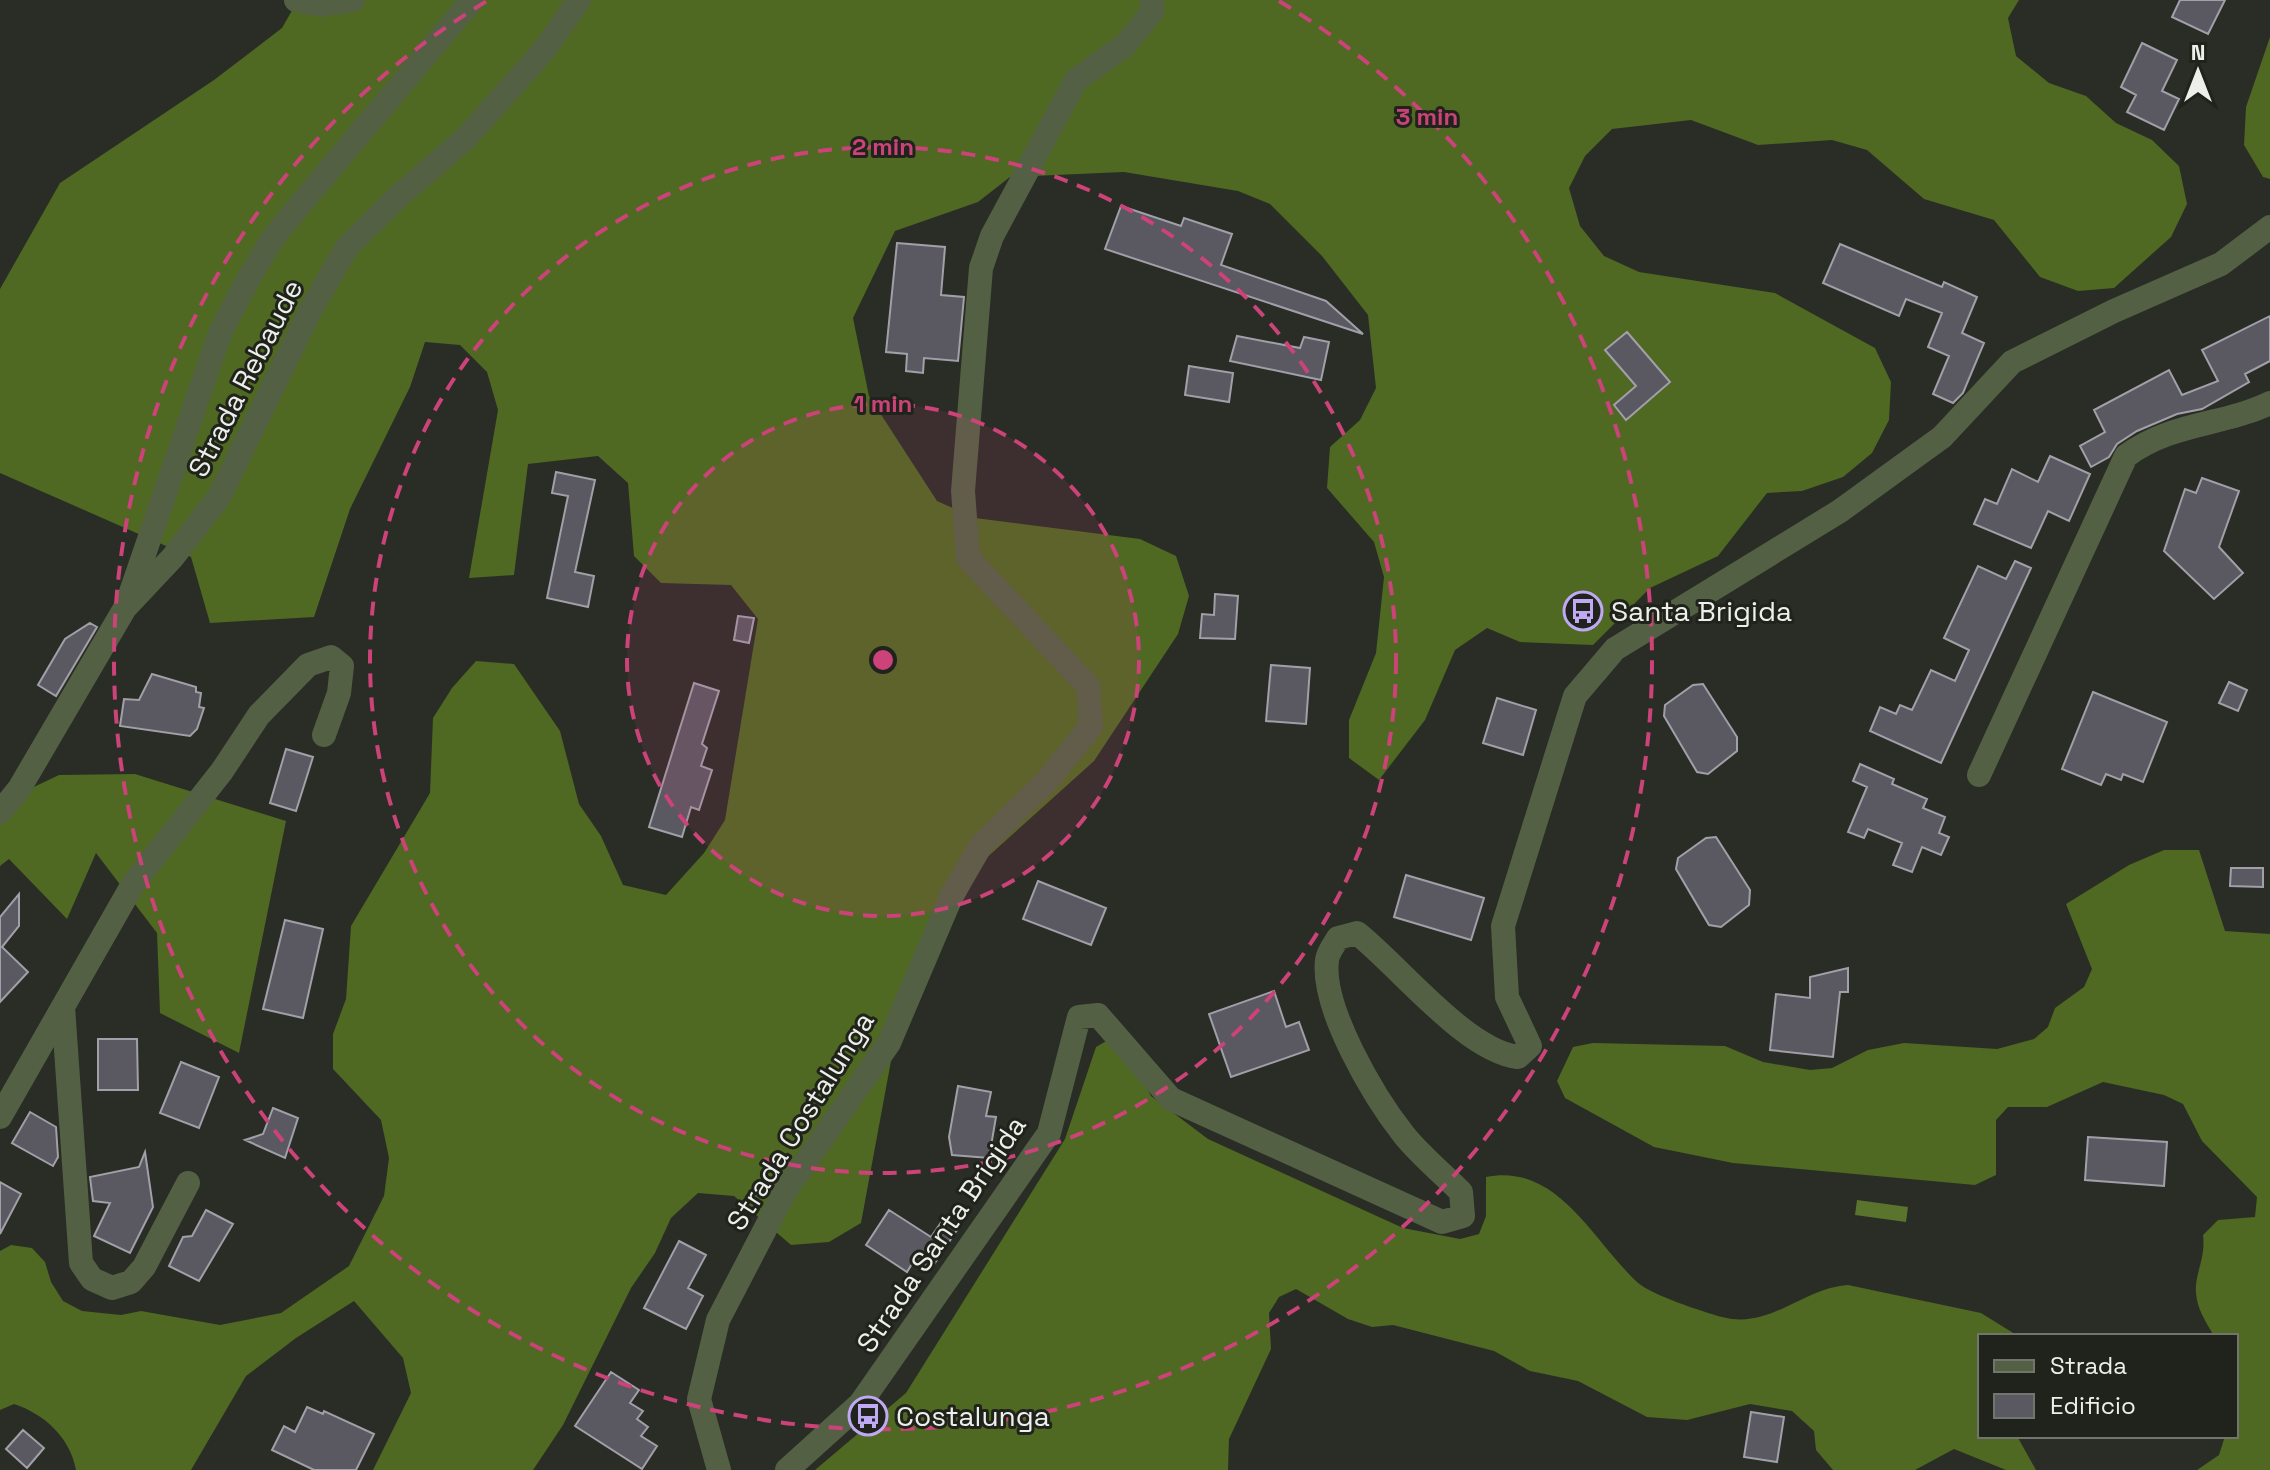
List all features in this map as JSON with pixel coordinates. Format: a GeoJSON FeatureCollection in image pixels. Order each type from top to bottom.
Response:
{"type":"FeatureCollection","features":[{"type":"Feature","properties":{"kind":"street"},"geometry":{"type":"LineString","coordinates":[[296,0],[321,5],[353,0]]}},
{"type":"Feature","properties":{"kind":"street"},"geometry":{"type":"LineString","coordinates":[[125,608],[162,511],[176,457],[220,333],[246,283],[273,238],[296,209],[472,0]]}},
{"type":"Feature","properties":{"kind":"street","name":"Strada Rebaude"},"geometry":{"type":"LineString","coordinates":[[0,812],[19,789],[125,608],[173,557],[219,497],[310,311],[347,247],[400,195],[466,138],[545,49],[579,0]]}},
{"type":"Feature","properties":{"kind":"street","name":"Strada Costalunga"},"geometry":{"type":"LineString","coordinates":[[719,1470],[699,1399],[718,1320],[784,1193],[889,1043],[951,897],[981,845],[1047,781],[1091,726],[1088,686],[968,558],[963,491],[981,268],[992,236],[1076,80],[1125,45],[1152,12],[1152,0]]}},
{"type":"Feature","properties":{"kind":"street","name":"Strada Santa Brigida"},"geometry":{"type":"LineString","coordinates":[[787,1470],[860,1404],[1049,1133],[1079,1017],[1098,1015],[1171,1099],[1442,1222],[1463,1216],[1461,1192],[1404,1136],[1366,1076],[1342,1024],[1327,981],[1327,957],[1338,938],[1357,933],[1432,1004],[1501,1055],[1518,1057],[1530,1046],[1507,997],[1503,926],[1575,696],[1615,649],[1853,502],[1942,437],[2012,362],[2114,311],[2221,264],[2270,227]]}},
{"type":"Feature","properties":{"kind":"street"},"geometry":{"type":"LineString","coordinates":[[1979,775],[2126,456],[2147,441],[2184,427],[2254,411],[2270,403]]}},
{"type":"Feature","properties":{"kind":"street"},"geometry":{"type":"LineString","coordinates":[[0,1117],[133,884],[222,771],[259,715],[308,665],[331,657],[342,666],[339,693],[324,735]]}},
{"type":"Feature","properties":{"kind":"street"},"geometry":{"type":"LineString","coordinates":[[63,1007],[81,1263],[92,1279],[112,1288],[131,1282],[144,1267],[188,1183]]}},
{"type":"Feature","properties":{"kind":"shaded area"},"geometry":{"type":"Polygon","coordinates":[[[298,0],[2019,0],[2008,18],[2016,56],[2049,83],[2086,96],[2116,123],[2152,140],[2179,166],[2187,204],[2171,237],[2114,288],[2078,291],[2040,277],[1994,220],[1924,199],[1867,150],[1832,140],[1758,145],[1691,120],[1612,129],[1585,156],[1569,188],[1580,226],[1604,256],[1639,272],[1775,293],[1875,348],[1891,382],[1889,420],[1872,453],[1843,477],[1802,491],[1767,493],[1718,556],[1650,588],[1593,645],[1520,642],[1487,628],[1455,650],[1425,720],[1379,780],[1349,758],[1349,720],[1376,653],[1384,577],[1374,542],[1327,488],[1330,447],[1360,420],[1376,388],[1368,315],[1322,256],[1270,204],[1238,191],[1124,172],[1010,177],[978,202],[895,231],[853,318],[869,396],[937,501],[975,518],[1140,539],[1176,556],[1189,596],[1178,634],[1094,761],[983,861],[896,1034],[861,1223],[829,1242],[791,1245],[734,1196],[698,1193],[671,1218],[655,1253],[631,1288],[563,1425],[533,1470],[373,1470],[411,1393],[403,1358],[354,1301],[296,1338],[246,1376],[191,1470],[76,1470],[68,1447],[54,1428],[36,1414],[14,1404],[0,1410],[0,1251],[11,1245],[32,1248],[45,1262],[51,1282],[63,1301],[82,1311],[121,1315],[141,1311],[220,1325],[281,1313],[349,1266],[384,1196],[389,1158],[381,1120],[333,1069],[333,1034],[346,999],[351,926],[430,793],[433,718],[452,688],[476,661],[514,664],[560,731],[579,804],[601,836],[623,885],[666,895],[704,853],[725,820],[758,619],[731,585],[661,583],[634,556],[628,483],[598,456],[528,464],[514,575],[469,578],[498,410],[487,372],[460,345],[425,342],[410,387],[350,509],[314,617],[210,623],[191,557],[0,473],[0,289],[60,183],[214,80],[282,28],[298,0]]]}},
{"type":"Feature","properties":{"kind":"shaded area"},"geometry":{"type":"Polygon","coordinates":[[[2270,37],[2270,179],[2263,177],[2244,145],[2246,107],[2270,37]]]}},
{"type":"Feature","properties":{"kind":"shaded area"},"geometry":{"type":"Polygon","coordinates":[[[135,774],[286,821],[239,1053],[160,1013],[157,933],[96,853],[67,919],[9,859],[0,866],[0,803],[59,775],[135,774]]]}},
{"type":"Feature","properties":{"kind":"shaded area"},"geometry":{"type":"Polygon","coordinates":[[[2164,850],[2199,850],[2225,931],[2270,934],[2270,1470],[2197,1470],[2219,1455],[2224,1438],[2238,1438],[2238,1334],[2213,1334],[2202,1315],[2196,1286],[2203,1235],[2218,1220],[2255,1217],[2257,1197],[2202,1141],[2183,1104],[2164,1095],[2103,1082],[2047,1107],[2008,1107],[1996,1120],[1996,1175],[1975,1185],[1733,1163],[1654,1147],[1565,1098],[1557,1081],[1573,1047],[1593,1043],[1725,1046],[1763,1062],[1810,1070],[1832,1068],[1868,1050],[1904,1043],[1997,1049],[2034,1039],[2048,1027],[2055,1008],[2084,987],[2092,969],[2066,904],[2129,865],[2164,850]]]}},
{"type":"Feature","properties":{"kind":"shaded area"},"geometry":{"type":"Polygon","coordinates":[[[1108,1040],[1143,1080],[1151,1096],[1208,1139],[1403,1228],[1460,1239],[1479,1234],[1486,1216],[1486,1177],[1511,1176],[1533,1181],[1572,1208],[1643,1287],[1713,1315],[1755,1318],[1816,1293],[1848,1285],[1981,1313],[2015,1334],[1978,1334],[1978,1438],[2018,1438],[2036,1470],[2006,1470],[1954,1449],[1915,1470],[1833,1470],[1816,1450],[1814,1431],[1792,1411],[1750,1404],[1687,1420],[1647,1417],[1578,1381],[1530,1371],[1494,1351],[1393,1325],[1372,1327],[1348,1319],[1296,1289],[1279,1297],[1269,1313],[1271,1349],[1229,1439],[1228,1470],[815,1470],[906,1393],[1065,1139],[1096,1047],[1108,1040]]]}},
{"type":"Feature","properties":{"kind":"shaded area"},"geometry":{"type":"Polygon","coordinates":[[[1857,1200],[1908,1207],[1906,1222],[1855,1215],[1857,1200]]]}},
{"type":"Feature","properties":{"kind":"building"},"geometry":{"type":"Polygon","coordinates":[[[2180,0],[2225,0],[2208,34],[2172,17],[2180,0]]]}},
{"type":"Feature","properties":{"kind":"building"},"geometry":{"type":"Polygon","coordinates":[[[2142,43],[2177,60],[2162,91],[2179,99],[2164,130],[2127,112],[2136,95],[2121,87],[2142,43]]]}},
{"type":"Feature","properties":{"kind":"building"},"geometry":{"type":"Polygon","coordinates":[[[1121,206],[1181,226],[1184,218],[1232,234],[1221,265],[1326,301],[1363,334],[1105,249],[1121,206]]]}},
{"type":"Feature","properties":{"kind":"building"},"geometry":{"type":"Polygon","coordinates":[[[897,243],[945,247],[941,295],[964,297],[958,361],[924,358],[923,373],[906,371],[907,354],[886,352],[897,243]]]}},
{"type":"Feature","properties":{"kind":"building"},"geometry":{"type":"Polygon","coordinates":[[[1840,244],[1942,287],[1944,282],[1977,297],[1962,333],[1984,343],[1963,393],[1953,403],[1933,394],[1949,356],[1928,347],[1942,313],[1906,299],[1899,316],[1823,283],[1840,244]]]}},
{"type":"Feature","properties":{"kind":"building"},"geometry":{"type":"Polygon","coordinates":[[[2270,316],[2270,361],[2245,374],[2249,382],[2202,409],[2177,414],[2137,431],[2117,444],[2109,457],[2091,467],[2080,446],[2105,432],[2094,410],[2169,370],[2182,395],[2218,381],[2202,350],[2270,316]]]}},
{"type":"Feature","properties":{"kind":"building"},"geometry":{"type":"Polygon","coordinates":[[[1627,332],[1670,382],[1626,420],[1614,405],[1636,386],[1605,350],[1627,332]]]}},
{"type":"Feature","properties":{"kind":"building"},"geometry":{"type":"Polygon","coordinates":[[[1237,336],[1300,348],[1304,337],[1329,342],[1321,380],[1230,361],[1237,336]]]}},
{"type":"Feature","properties":{"kind":"building"},"geometry":{"type":"Polygon","coordinates":[[[1189,366],[1233,373],[1229,402],[1185,395],[1189,366]]]}},
{"type":"Feature","properties":{"kind":"building"},"geometry":{"type":"Polygon","coordinates":[[[2050,456],[2090,474],[2069,521],[2048,511],[2031,548],[1974,524],[1985,499],[1997,504],[2012,469],[2038,482],[2050,456]]]}},
{"type":"Feature","properties":{"kind":"building"},"geometry":{"type":"Polygon","coordinates":[[[556,472],[595,480],[575,572],[594,576],[588,607],[547,598],[568,496],[552,493],[556,472]]]}},
{"type":"Feature","properties":{"kind":"building"},"geometry":{"type":"Polygon","coordinates":[[[2202,478],[2239,491],[2219,547],[2243,573],[2214,599],[2164,551],[2185,489],[2196,493],[2202,478]]]}},
{"type":"Feature","properties":{"kind":"building"},"geometry":{"type":"Polygon","coordinates":[[[2015,561],[2031,568],[1941,763],[1870,731],[1880,707],[1896,714],[1900,705],[1912,710],[1931,670],[1955,681],[1969,650],[1944,638],[1978,566],[2006,579],[2015,561]]]}},
{"type":"Feature","properties":{"kind":"building"},"geometry":{"type":"Polygon","coordinates":[[[1215,594],[1238,596],[1235,639],[1200,638],[1202,614],[1214,615],[1215,594]]]}},
{"type":"Feature","properties":{"kind":"building"},"geometry":{"type":"Polygon","coordinates":[[[738,616],[754,618],[749,643],[734,640],[738,616]]]}},
{"type":"Feature","properties":{"kind":"building"},"geometry":{"type":"Polygon","coordinates":[[[90,623],[97,627],[56,696],[38,685],[65,639],[90,623]]]}},
{"type":"Feature","properties":{"kind":"building"},"geometry":{"type":"Polygon","coordinates":[[[1271,665],[1310,668],[1306,724],[1266,721],[1271,665]]]}},
{"type":"Feature","properties":{"kind":"building"},"geometry":{"type":"Polygon","coordinates":[[[152,674],[196,687],[196,692],[201,693],[199,707],[204,708],[197,729],[190,736],[120,726],[124,699],[139,700],[152,674]]]}},
{"type":"Feature","properties":{"kind":"building"},"geometry":{"type":"Polygon","coordinates":[[[2229,682],[2247,690],[2238,711],[2219,703],[2229,682]]]}},
{"type":"Feature","properties":{"kind":"building"},"geometry":{"type":"Polygon","coordinates":[[[694,683],[719,691],[702,744],[707,748],[701,766],[712,770],[699,810],[691,807],[682,837],[649,827],[694,683]]]}},
{"type":"Feature","properties":{"kind":"building"},"geometry":{"type":"Polygon","coordinates":[[[1703,684],[1737,737],[1737,751],[1708,774],[1697,772],[1664,716],[1665,705],[1693,685],[1703,684]]]}},
{"type":"Feature","properties":{"kind":"building"},"geometry":{"type":"Polygon","coordinates":[[[2093,692],[2167,722],[2143,782],[2123,774],[2121,780],[2106,774],[2101,785],[2062,769],[2093,692]]]}},
{"type":"Feature","properties":{"kind":"building"},"geometry":{"type":"Polygon","coordinates":[[[1497,698],[1536,710],[1523,755],[1483,743],[1497,698]]]}},
{"type":"Feature","properties":{"kind":"building"},"geometry":{"type":"Polygon","coordinates":[[[286,749],[313,757],[296,811],[270,803],[286,749]]]}},
{"type":"Feature","properties":{"kind":"building"},"geometry":{"type":"Polygon","coordinates":[[[1860,764],[1894,779],[1892,784],[1927,799],[1923,808],[1945,817],[1939,833],[1949,837],[1941,855],[1922,847],[1912,872],[1893,865],[1902,843],[1868,829],[1864,838],[1848,832],[1867,787],[1853,781],[1860,764]]]}},
{"type":"Feature","properties":{"kind":"building"},"geometry":{"type":"Polygon","coordinates":[[[1716,837],[1750,890],[1749,905],[1721,927],[1709,925],[1676,869],[1678,858],[1706,838],[1716,837]]]}},
{"type":"Feature","properties":{"kind":"building"},"geometry":{"type":"Polygon","coordinates":[[[2231,868],[2263,868],[2263,887],[2230,886],[2231,868]]]}},
{"type":"Feature","properties":{"kind":"building"},"geometry":{"type":"Polygon","coordinates":[[[1406,875],[1484,898],[1471,940],[1394,917],[1406,875]]]}},
{"type":"Feature","properties":{"kind":"building"},"geometry":{"type":"Polygon","coordinates":[[[1038,881],[1106,908],[1091,945],[1023,919],[1038,881]]]}},
{"type":"Feature","properties":{"kind":"building"},"geometry":{"type":"Polygon","coordinates":[[[19,894],[19,926],[2,947],[28,972],[0,1002],[0,917],[19,894]]]}},
{"type":"Feature","properties":{"kind":"building"},"geometry":{"type":"Polygon","coordinates":[[[285,920],[323,929],[303,1018],[263,1009],[285,920]]]}},
{"type":"Feature","properties":{"kind":"building"},"geometry":{"type":"Polygon","coordinates":[[[1848,968],[1848,992],[1840,992],[1833,1057],[1770,1050],[1776,994],[1810,998],[1810,977],[1848,968]]]}},
{"type":"Feature","properties":{"kind":"building"},"geometry":{"type":"Polygon","coordinates":[[[1274,991],[1286,1027],[1299,1022],[1309,1050],[1231,1077],[1209,1014],[1274,991]]]}},
{"type":"Feature","properties":{"kind":"building"},"geometry":{"type":"Polygon","coordinates":[[[98,1039],[137,1039],[138,1090],[98,1090],[98,1039]]]}},
{"type":"Feature","properties":{"kind":"building"},"geometry":{"type":"Polygon","coordinates":[[[181,1062],[219,1077],[199,1128],[160,1113],[181,1062]]]}},
{"type":"Feature","properties":{"kind":"building"},"geometry":{"type":"Polygon","coordinates":[[[958,1086],[991,1092],[986,1116],[996,1117],[989,1158],[952,1155],[949,1137],[958,1086]]]}},
{"type":"Feature","properties":{"kind":"building"},"geometry":{"type":"Polygon","coordinates":[[[273,1108],[298,1118],[285,1158],[245,1140],[263,1134],[273,1108]]]}},
{"type":"Feature","properties":{"kind":"building"},"geometry":{"type":"Polygon","coordinates":[[[30,1112],[56,1127],[58,1157],[53,1166],[12,1143],[30,1112]]]}},
{"type":"Feature","properties":{"kind":"building"},"geometry":{"type":"Polygon","coordinates":[[[2088,1137],[2167,1142],[2164,1186],[2085,1180],[2088,1137]]]}},
{"type":"Feature","properties":{"kind":"building"},"geometry":{"type":"Polygon","coordinates":[[[145,1152],[153,1207],[130,1253],[94,1236],[110,1203],[93,1201],[90,1177],[139,1167],[145,1152]]]}},
{"type":"Feature","properties":{"kind":"building"},"geometry":{"type":"Polygon","coordinates":[[[0,1182],[21,1194],[0,1234],[0,1182]]]}},
{"type":"Feature","properties":{"kind":"building"},"geometry":{"type":"Polygon","coordinates":[[[206,1210],[233,1224],[199,1281],[169,1266],[183,1237],[192,1236],[206,1210]]]}},
{"type":"Feature","properties":{"kind":"building"},"geometry":{"type":"Polygon","coordinates":[[[889,1210],[931,1237],[942,1221],[957,1230],[931,1269],[915,1259],[907,1272],[866,1245],[889,1210]]]}},
{"type":"Feature","properties":{"kind":"building"},"geometry":{"type":"Polygon","coordinates":[[[679,1241],[706,1255],[688,1288],[703,1296],[686,1329],[644,1308],[679,1241]]]}},
{"type":"Feature","properties":{"kind":"building"},"geometry":{"type":"Polygon","coordinates":[[[611,1372],[639,1390],[630,1403],[643,1411],[637,1419],[648,1427],[641,1436],[657,1446],[642,1469],[575,1426],[611,1372]]]}},
{"type":"Feature","properties":{"kind":"building"},"geometry":{"type":"Polygon","coordinates":[[[307,1407],[323,1414],[324,1411],[374,1434],[356,1470],[314,1470],[272,1450],[284,1426],[295,1432],[307,1407]]]}},
{"type":"Feature","properties":{"kind":"building"},"geometry":{"type":"Polygon","coordinates":[[[1751,1412],[1784,1417],[1777,1462],[1744,1457],[1751,1412]]]}},
{"type":"Feature","properties":{"kind":"building"},"geometry":{"type":"Polygon","coordinates":[[[23,1430],[44,1448],[27,1468],[6,1449],[23,1430]]]}},
{"type":"Feature","properties":{"kind":"place","name":"Santa Brigida"},"geometry":{"type":"Point","coordinates":[1583,611]}},
{"type":"Feature","properties":{"kind":"place","name":"Costalunga"},"geometry":{"type":"Point","coordinates":[868,1416]}}]}
